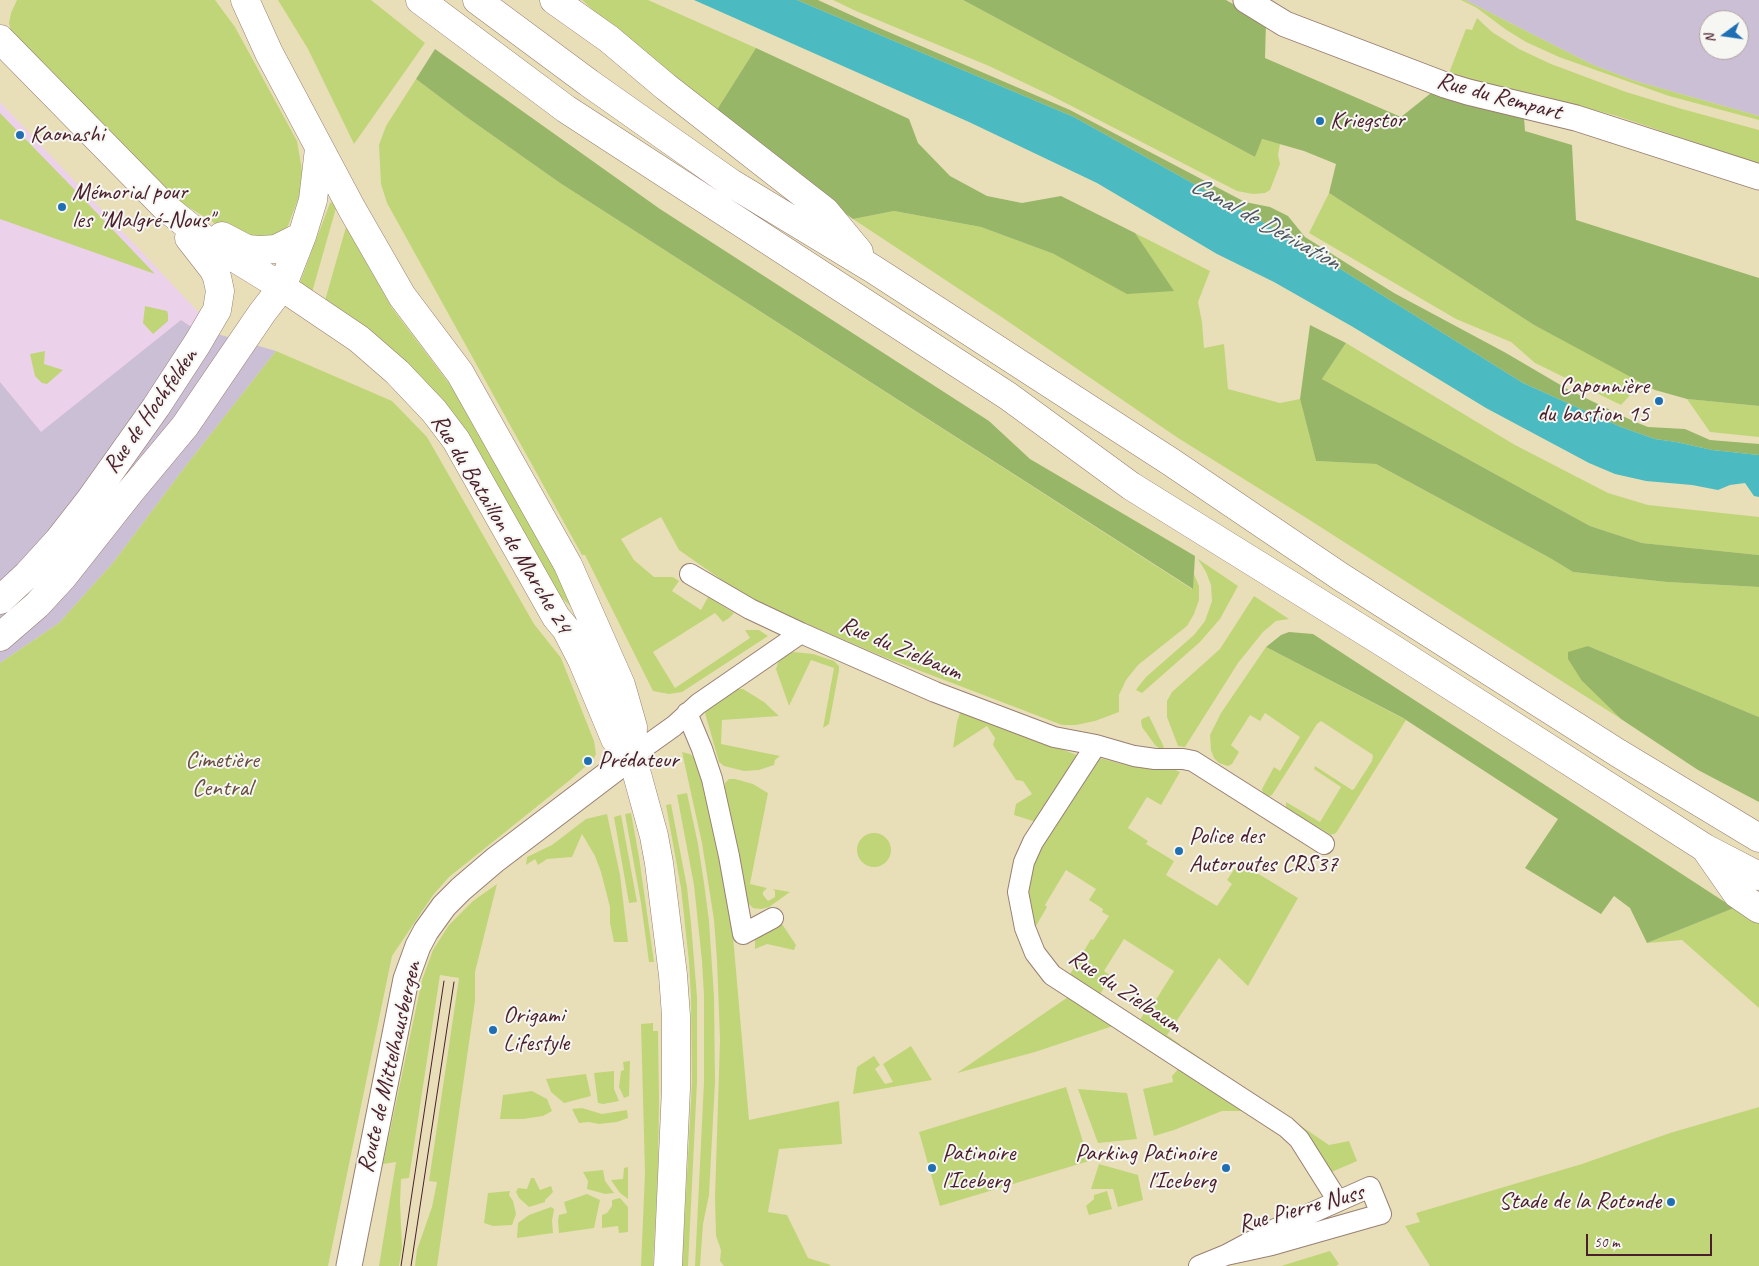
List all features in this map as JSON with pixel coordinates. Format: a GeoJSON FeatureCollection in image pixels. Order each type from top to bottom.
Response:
{"type":"FeatureCollection","features":[{"type":"Feature","properties":{"kind":"main road"},"geometry":{"type":"LineString","coordinates":[[227,0],[269,53]]}},
{"type":"Feature","properties":{"kind":"main road"},"geometry":{"type":"LineString","coordinates":[[245,0],[269,53],[319,149],[402,296],[460,373],[568,565],[622,685],[633,727],[632,756],[654,836],[659,862],[674,975],[676,1088],[668,1266]]}},
{"type":"Feature","properties":{"kind":"main road"},"geometry":{"type":"LineString","coordinates":[[477,0],[589,83],[731,183],[873,269],[1171,462],[1341,577],[1626,758],[1759,838]]}},
{"type":"Feature","properties":{"kind":"main road"},"geometry":{"type":"LineString","coordinates":[[554,0],[608,39],[666,87],[825,211],[873,269]]}},
{"type":"Feature","properties":{"kind":"main road"},"geometry":{"type":"LineString","coordinates":[[425,3],[465,35],[566,109],[1008,396],[1131,486],[1387,645],[1705,848],[1759,876]]}},
{"type":"Feature","properties":{"kind":"main road"},"geometry":{"type":"LineString","coordinates":[[0,39],[166,208],[247,249],[276,249],[302,236]]}},
{"type":"Feature","properties":{"kind":"main road","name":"Rue de Hochfelden"},"geometry":{"type":"LineString","coordinates":[[0,637],[37,605],[62,578],[185,426],[262,313],[282,288],[302,236],[313,200],[319,149]]}},
{"type":"Feature","properties":{"kind":"main road","name":"Rue du Bataillon de Marche 24"},"geometry":{"type":"LineString","coordinates":[[166,208],[207,241],[344,328],[374,351],[397,372],[444,423],[456,440],[556,617],[566,629],[582,660],[615,739],[632,756]]}},
{"type":"Feature","properties":{"kind":"main road","name":"Rue de Hochfelden"},"geometry":{"type":"LineString","coordinates":[[0,600],[27,576],[58,541],[90,500],[161,399],[217,310],[220,291],[214,270],[166,208]]}},
{"type":"Feature","properties":{"kind":"main road"},"geometry":{"type":"LineString","coordinates":[[1705,848],[1737,894],[1759,908]]}},
{"type":"Feature","properties":{"kind":"street","name":"Rue du Rempart"},"geometry":{"type":"LineString","coordinates":[[1246,0],[1285,24],[1446,85],[1576,118],[1759,177]]}},
{"type":"Feature","properties":{"kind":"street","name":"Rue du Zielbaum"},"geometry":{"type":"LineString","coordinates":[[690,574],[750,609],[801,633],[935,692],[1054,737],[1096,745],[1134,756],[1193,761],[1324,844]]}},
{"type":"Feature","properties":{"kind":"street","name":"Rue du Zielbaum"},"geometry":{"type":"LineString","coordinates":[[632,756],[666,733],[687,713],[750,666],[801,633]]}},
{"type":"Feature","properties":{"kind":"street"},"geometry":{"type":"LineString","coordinates":[[687,713],[712,779],[730,856],[743,934],[773,918]]}},
{"type":"Feature","properties":{"kind":"street","name":"Rue du Zielbaum"},"geometry":{"type":"LineString","coordinates":[[1096,745],[1033,842],[1024,862],[1018,892],[1025,928],[1035,953],[1052,975],[1286,1127],[1299,1139],[1338,1201]]}},
{"type":"Feature","properties":{"kind":"street","name":"Route de Mittelhausbergen"},"geometry":{"type":"LineString","coordinates":[[349,1266],[402,995],[411,965],[426,932],[444,906],[474,878],[632,756]]}},
{"type":"Feature","properties":{"kind":"street","name":"Rue Pierre Nuss"},"geometry":{"type":"LineString","coordinates":[[1198,1266],[1226,1255],[1271,1231],[1370,1187],[1381,1214],[1272,1245],[1226,1255]]}},
{"type":"Feature","properties":{"kind":"shaded area"},"geometry":{"type":"Polygon","coordinates":[[[1465,0],[1759,0],[1759,116],[1635,81],[1593,65],[1465,0]]]}},
{"type":"Feature","properties":{"kind":"shaded area"},"geometry":{"type":"Polygon","coordinates":[[[0,102],[204,318],[0,567],[0,102]]]}},
{"type":"Feature","properties":{"kind":"shaded area"},"geometry":{"type":"Polygon","coordinates":[[[181,320],[190,326],[276,351],[113,563],[59,623],[0,663],[0,382],[41,432],[181,320]]]}},
{"type":"Feature","properties":{"kind":"green space"},"geometry":{"type":"Polygon","coordinates":[[[17,0],[215,0],[235,27],[297,141],[303,176],[301,191],[288,226],[272,240],[229,232],[172,197],[11,32],[9,23],[17,0]]]}},
{"type":"Feature","properties":{"kind":"green space"},"geometry":{"type":"Polygon","coordinates":[[[278,0],[371,0],[425,43],[354,144],[308,49],[278,0]]]}},
{"type":"Feature","properties":{"kind":"green space"},"geometry":{"type":"Polygon","coordinates":[[[582,0],[648,0],[756,48],[713,116],[582,0]]]}},
{"type":"Feature","properties":{"kind":"green space"},"geometry":{"type":"Polygon","coordinates":[[[797,0],[818,0],[1070,110],[1245,202],[1270,207],[1288,216],[1305,237],[1394,293],[1506,353],[1569,390],[1633,421],[1648,427],[1685,429],[1710,440],[1759,444],[1759,455],[1712,450],[1655,439],[1621,427],[1523,383],[1289,237],[1074,117],[797,0]]]}},
{"type":"Feature","properties":{"kind":"green space"},"geometry":{"type":"Polygon","coordinates":[[[833,0],[963,0],[1255,157],[1261,139],[1280,144],[1278,155],[1280,164],[1270,190],[1265,193],[1253,194],[1237,191],[1052,96],[989,66],[833,0]]]}},
{"type":"Feature","properties":{"kind":"green space"},"geometry":{"type":"Polygon","coordinates":[[[963,0],[1226,0],[1266,23],[1265,58],[1401,117],[1431,93],[1524,118],[1525,131],[1572,145],[1576,220],[1759,278],[1759,406],[1687,399],[1655,390],[1534,325],[1329,193],[1336,164],[1304,151],[1262,139],[1255,157],[963,0]]]}},
{"type":"Feature","properties":{"kind":"green space"},"geometry":{"type":"Polygon","coordinates":[[[1461,0],[1465,0],[1593,65],[1635,81],[1759,116],[1759,120],[1669,96],[1559,57],[1526,42],[1477,8],[1461,0]]]}},
{"type":"Feature","properties":{"kind":"green space"},"geometry":{"type":"Polygon","coordinates":[[[1477,18],[1492,32],[1519,49],[1551,64],[1626,92],[1759,130],[1759,164],[1617,116],[1449,73],[1466,29],[1472,30],[1477,18]]]}},
{"type":"Feature","properties":{"kind":"green space"},"geometry":{"type":"Polygon","coordinates":[[[756,48],[909,119],[918,143],[950,176],[987,196],[1022,203],[1061,196],[1135,233],[1174,291],[1127,294],[1054,254],[981,227],[894,211],[853,219],[729,130],[713,116],[756,48]]]}},
{"type":"Feature","properties":{"kind":"green space"},"geometry":{"type":"Polygon","coordinates":[[[435,49],[660,209],[989,421],[1030,459],[1195,556],[1193,589],[560,183],[465,116],[416,79],[435,49]]]}},
{"type":"Feature","properties":{"kind":"green space"},"geometry":{"type":"Polygon","coordinates":[[[416,79],[560,183],[1192,589],[1194,574],[1199,586],[1199,600],[1194,614],[1187,626],[1138,665],[1126,680],[1119,695],[1119,712],[1095,721],[1076,725],[1062,725],[884,657],[749,599],[679,550],[661,517],[621,539],[634,560],[654,577],[673,577],[679,581],[672,591],[701,610],[708,597],[734,613],[723,622],[715,613],[653,652],[675,688],[750,638],[745,630],[759,630],[768,636],[682,692],[669,694],[653,691],[585,555],[582,555],[387,203],[381,184],[379,145],[386,126],[416,79]]]}},
{"type":"Feature","properties":{"kind":"green space"},"geometry":{"type":"Polygon","coordinates":[[[0,113],[73,188],[155,274],[0,219],[0,113]]]}},
{"type":"Feature","properties":{"kind":"green space"},"geometry":{"type":"Polygon","coordinates":[[[1329,193],[1534,325],[1642,382],[1621,405],[1535,363],[1511,342],[1456,319],[1309,233],[1329,193]]]}},
{"type":"Feature","properties":{"kind":"green space"},"geometry":{"type":"Polygon","coordinates":[[[332,202],[336,208],[311,296],[299,285],[332,202]]]}},
{"type":"Feature","properties":{"kind":"green space"},"geometry":{"type":"Polygon","coordinates":[[[894,211],[981,227],[1054,254],[1173,291],[1135,233],[1210,271],[1198,302],[1204,348],[1224,344],[1228,389],[1280,403],[1300,399],[1316,461],[1376,464],[1573,572],[1667,582],[1759,587],[1759,717],[1588,646],[1582,681],[1621,719],[1178,438],[1003,318],[853,219],[894,211]]]}},
{"type":"Feature","properties":{"kind":"green space"},"geometry":{"type":"Polygon","coordinates":[[[346,227],[392,308],[454,390],[583,618],[547,584],[485,472],[324,304],[346,227]]]}},
{"type":"Feature","properties":{"kind":"green space"},"geometry":{"type":"Polygon","coordinates":[[[145,306],[167,311],[168,314],[168,321],[153,334],[143,323],[145,306]]]}},
{"type":"Feature","properties":{"kind":"green space"},"geometry":{"type":"Polygon","coordinates":[[[1310,325],[1346,343],[1322,379],[1590,526],[1642,543],[1759,555],[1759,587],[1667,582],[1573,572],[1376,464],[1316,461],[1300,399],[1310,325]]]}},
{"type":"Feature","properties":{"kind":"green space"},"geometry":{"type":"Polygon","coordinates":[[[1346,343],[1515,445],[1608,493],[1648,505],[1759,517],[1759,555],[1642,543],[1590,526],[1322,379],[1346,343]]]}},
{"type":"Feature","properties":{"kind":"green space"},"geometry":{"type":"Polygon","coordinates":[[[45,351],[44,364],[63,370],[47,384],[42,383],[35,376],[30,354],[45,351]]]}},
{"type":"Feature","properties":{"kind":"green space","name":"Cimetière Central"},"geometry":{"type":"Polygon","coordinates":[[[276,351],[392,401],[427,437],[534,624],[561,658],[594,741],[596,754],[593,760],[570,780],[449,877],[433,895],[392,956],[328,1266],[0,1266],[0,663],[59,623],[113,563],[276,351]]]}},
{"type":"Feature","properties":{"kind":"green space"},"geometry":{"type":"Polygon","coordinates":[[[1687,399],[1759,406],[1759,437],[1710,432],[1687,399]]]}},
{"type":"Feature","properties":{"kind":"green space"},"geometry":{"type":"Polygon","coordinates":[[[1198,559],[1238,586],[1220,619],[1200,642],[1142,693],[1136,690],[1146,677],[1194,635],[1205,621],[1212,601],[1211,585],[1198,559]]]}},
{"type":"Feature","properties":{"kind":"green space"},"geometry":{"type":"Polygon","coordinates":[[[1254,596],[1289,619],[1276,621],[1263,632],[1238,663],[1185,747],[1178,746],[1167,717],[1167,701],[1172,692],[1220,649],[1254,596]]]}},
{"type":"Feature","properties":{"kind":"green space"},"geometry":{"type":"Polygon","coordinates":[[[1289,632],[1313,634],[1734,908],[1647,943],[1630,908],[1614,896],[1601,914],[1525,868],[1558,819],[1403,718],[1266,647],[1281,635],[1289,632]]]}},
{"type":"Feature","properties":{"kind":"green space"},"geometry":{"type":"Polygon","coordinates":[[[1588,646],[1759,717],[1759,802],[1698,770],[1621,719],[1582,681],[1568,659],[1568,652],[1588,646]]]}},
{"type":"Feature","properties":{"kind":"green space"},"geometry":{"type":"Polygon","coordinates":[[[1266,647],[1406,720],[1336,833],[1331,835],[1286,808],[1286,802],[1320,822],[1341,787],[1314,769],[1315,766],[1352,790],[1372,761],[1373,755],[1321,721],[1317,724],[1272,795],[1268,797],[1263,793],[1262,789],[1274,767],[1280,771],[1300,737],[1265,713],[1260,721],[1250,715],[1231,745],[1239,752],[1232,764],[1228,766],[1219,763],[1214,758],[1211,750],[1210,735],[1221,713],[1266,647]]]}},
{"type":"Feature","properties":{"kind":"green space"},"geometry":{"type":"Polygon","coordinates":[[[788,653],[813,654],[834,661],[839,666],[829,724],[823,728],[834,668],[811,660],[789,706],[776,669],[779,660],[788,653]]]}},
{"type":"Feature","properties":{"kind":"green space"},"geometry":{"type":"Polygon","coordinates":[[[735,689],[743,689],[764,702],[779,716],[722,720],[721,744],[780,756],[775,760],[774,765],[759,770],[744,771],[724,766],[719,762],[705,713],[707,707],[735,689]]]}},
{"type":"Feature","properties":{"kind":"green space"},"geometry":{"type":"Polygon","coordinates":[[[962,712],[1077,755],[1080,760],[1039,823],[1014,815],[1016,804],[1032,794],[1023,781],[1016,780],[993,745],[995,738],[987,726],[953,748],[957,722],[962,712]]]}},
{"type":"Feature","properties":{"kind":"green space"},"geometry":{"type":"Polygon","coordinates":[[[1149,716],[1164,749],[1161,750],[1155,745],[1142,727],[1142,719],[1149,716]]]}},
{"type":"Feature","properties":{"kind":"green space"},"geometry":{"type":"Polygon","coordinates":[[[682,752],[690,754],[696,759],[702,772],[721,863],[733,936],[749,1120],[839,1101],[842,1144],[779,1149],[768,1212],[787,1215],[808,1258],[831,1265],[829,1266],[724,1266],[720,1261],[721,1250],[716,1236],[715,1197],[720,1040],[717,960],[714,920],[702,843],[682,752]]]}},
{"type":"Feature","properties":{"kind":"green space"},"geometry":{"type":"Polygon","coordinates":[[[1092,756],[1133,767],[1167,767],[1180,772],[1161,805],[1147,797],[1128,828],[1148,841],[1146,844],[1174,861],[1166,875],[1217,906],[1232,884],[1227,880],[1239,862],[1298,898],[1248,986],[1219,958],[1167,1035],[1181,1045],[1178,1050],[1144,1030],[1141,1018],[1149,1005],[1152,1006],[1174,971],[1124,939],[1104,971],[1111,976],[1099,996],[1069,976],[1091,939],[1093,940],[1109,916],[1102,912],[1103,909],[1089,900],[1096,889],[1066,870],[1045,905],[1047,907],[1033,931],[1024,894],[1031,862],[1092,756]]]}},
{"type":"Feature","properties":{"kind":"green space"},"geometry":{"type":"Polygon","coordinates":[[[729,779],[753,784],[768,793],[750,884],[767,888],[763,895],[768,901],[775,897],[773,889],[790,892],[769,907],[753,908],[746,901],[738,849],[725,790],[725,783],[729,779]]]}},
{"type":"Feature","properties":{"kind":"green space"},"geometry":{"type":"Polygon","coordinates":[[[687,793],[704,883],[709,921],[714,996],[715,1082],[709,1195],[703,1224],[700,1266],[695,1266],[704,1082],[704,996],[694,885],[677,795],[687,793]]]}},
{"type":"Feature","properties":{"kind":"green space"},"geometry":{"type":"Polygon","coordinates":[[[671,804],[687,887],[697,997],[697,1082],[688,1266],[682,1266],[692,1082],[691,997],[681,888],[666,805],[671,804]]]}},
{"type":"Feature","properties":{"kind":"green space"},"geometry":{"type":"Polygon","coordinates":[[[631,813],[654,962],[649,962],[641,903],[625,814],[631,813]]]}},
{"type":"Feature","properties":{"kind":"green space"},"geometry":{"type":"Polygon","coordinates":[[[607,814],[620,875],[628,942],[614,942],[610,923],[610,907],[601,872],[595,856],[582,834],[572,857],[547,859],[538,865],[535,859],[526,865],[527,857],[552,845],[586,819],[607,814]]]}},
{"type":"Feature","properties":{"kind":"green space"},"geometry":{"type":"Polygon","coordinates":[[[621,815],[637,902],[629,903],[614,817],[621,815]]]}},
{"type":"Feature","properties":{"kind":"green space"},"geometry":{"type":"Polygon","coordinates":[[[874,833],[886,838],[891,850],[886,862],[874,867],[862,862],[857,850],[862,838],[874,833]]]}},
{"type":"Feature","properties":{"kind":"green space"},"geometry":{"type":"Polygon","coordinates":[[[497,884],[475,972],[475,1001],[437,1266],[415,1266],[417,1250],[432,1207],[437,1182],[429,1181],[459,978],[440,975],[409,1178],[401,1179],[402,1248],[399,1266],[379,1266],[396,1162],[383,1164],[422,980],[433,950],[449,925],[473,901],[497,884]]]}},
{"type":"Feature","properties":{"kind":"green space"},"geometry":{"type":"Polygon","coordinates":[[[1734,908],[1759,922],[1759,1008],[1682,940],[1647,943],[1734,908]]]}},
{"type":"Feature","properties":{"kind":"green space"},"geometry":{"type":"Polygon","coordinates":[[[780,921],[796,945],[794,950],[767,944],[755,949],[755,939],[780,921]]]}},
{"type":"Feature","properties":{"kind":"green space"},"geometry":{"type":"Polygon","coordinates":[[[1071,995],[1116,1025],[1035,1052],[957,1073],[1071,995]]]}},
{"type":"Feature","properties":{"kind":"green space"},"geometry":{"type":"Polygon","coordinates":[[[653,1023],[653,1031],[658,1031],[658,1173],[653,1266],[641,1266],[645,1173],[641,1024],[653,1023]]]}},
{"type":"Feature","properties":{"kind":"green space"},"geometry":{"type":"Polygon","coordinates":[[[911,1046],[932,1080],[853,1094],[857,1067],[874,1056],[880,1065],[875,1069],[885,1084],[893,1082],[883,1064],[911,1046]]]}},
{"type":"Feature","properties":{"kind":"green space"},"geometry":{"type":"Polygon","coordinates":[[[1184,1047],[1329,1145],[1349,1141],[1357,1161],[1327,1174],[1302,1134],[1180,1053],[1184,1047]]]}},
{"type":"Feature","properties":{"kind":"green space"},"geometry":{"type":"Polygon","coordinates":[[[630,1061],[629,1096],[624,1098],[619,1087],[621,1071],[624,1070],[623,1062],[630,1061]]]}},
{"type":"Feature","properties":{"kind":"green space"},"geometry":{"type":"Polygon","coordinates":[[[1179,1068],[1243,1111],[1222,1111],[1154,1136],[1143,1089],[1173,1082],[1172,1076],[1179,1068]]]}},
{"type":"Feature","properties":{"kind":"green space"},"geometry":{"type":"Polygon","coordinates":[[[614,1071],[614,1089],[619,1101],[598,1103],[594,1073],[614,1071]]]}},
{"type":"Feature","properties":{"kind":"green space"},"geometry":{"type":"Polygon","coordinates":[[[586,1074],[591,1096],[564,1103],[551,1092],[546,1079],[586,1074]]]}},
{"type":"Feature","properties":{"kind":"green space"},"geometry":{"type":"Polygon","coordinates":[[[1066,1087],[1089,1161],[940,1206],[919,1132],[1066,1087]]]}},
{"type":"Feature","properties":{"kind":"green space"},"geometry":{"type":"Polygon","coordinates":[[[1078,1089],[1127,1093],[1137,1139],[1098,1143],[1078,1089]]]}},
{"type":"Feature","properties":{"kind":"green space"},"geometry":{"type":"Polygon","coordinates":[[[532,1091],[547,1099],[552,1111],[543,1116],[523,1119],[500,1119],[503,1095],[532,1091]]]}},
{"type":"Feature","properties":{"kind":"green space","name":"Stade de la Rotonde"},"geometry":{"type":"Polygon","coordinates":[[[1759,1107],[1759,1266],[1430,1266],[1405,1226],[1420,1222],[1416,1213],[1582,1164],[1670,1133],[1759,1107]]]}},
{"type":"Feature","properties":{"kind":"green space"},"geometry":{"type":"Polygon","coordinates":[[[582,1108],[602,1114],[627,1110],[628,1118],[617,1122],[599,1124],[579,1123],[572,1109],[582,1108]]]}},
{"type":"Feature","properties":{"kind":"green space"},"geometry":{"type":"Polygon","coordinates":[[[1099,1164],[1138,1175],[1143,1200],[1118,1207],[1113,1189],[1091,1189],[1099,1164]]]}},
{"type":"Feature","properties":{"kind":"green space"},"geometry":{"type":"Polygon","coordinates":[[[628,1167],[628,1199],[620,1193],[611,1180],[623,1179],[624,1168],[628,1167]]]}},
{"type":"Feature","properties":{"kind":"green space"},"geometry":{"type":"Polygon","coordinates":[[[603,1170],[605,1181],[614,1193],[605,1194],[587,1189],[588,1181],[583,1172],[603,1170]]]}},
{"type":"Feature","properties":{"kind":"green space"},"geometry":{"type":"Polygon","coordinates":[[[531,1178],[534,1178],[540,1190],[551,1186],[553,1192],[545,1202],[529,1207],[519,1198],[516,1192],[518,1188],[527,1189],[531,1178]]]}},
{"type":"Feature","properties":{"kind":"green space"},"geometry":{"type":"Polygon","coordinates":[[[510,1191],[509,1195],[513,1201],[516,1214],[512,1225],[493,1226],[484,1223],[488,1193],[510,1191]]]}},
{"type":"Feature","properties":{"kind":"green space"},"geometry":{"type":"Polygon","coordinates":[[[1107,1191],[1112,1209],[1089,1215],[1086,1206],[1094,1199],[1094,1195],[1107,1191]]]}},
{"type":"Feature","properties":{"kind":"green space"},"geometry":{"type":"Polygon","coordinates":[[[587,1194],[600,1200],[594,1228],[559,1233],[559,1215],[567,1213],[564,1202],[587,1194]]]}},
{"type":"Feature","properties":{"kind":"green space"},"geometry":{"type":"Polygon","coordinates":[[[620,1198],[628,1207],[628,1232],[619,1233],[618,1226],[602,1228],[602,1215],[607,1213],[612,1206],[612,1200],[620,1198]]]}},
{"type":"Feature","properties":{"kind":"green space"},"geometry":{"type":"Polygon","coordinates":[[[551,1207],[554,1209],[553,1233],[517,1238],[518,1223],[529,1215],[551,1207]]]}},
{"type":"Feature","properties":{"kind":"green space"},"geometry":{"type":"Polygon","coordinates":[[[1330,1251],[1339,1264],[1336,1266],[1281,1266],[1330,1251]]]}},
{"type":"Feature","properties":{"kind":"water","name":"Canal de Dérivation"},"geometry":{"type":"Polygon","coordinates":[[[694,0],[797,0],[1074,117],[1289,237],[1523,383],[1621,427],[1655,439],[1712,450],[1759,455],[1759,497],[1754,496],[1745,483],[1730,485],[1718,490],[1692,485],[1646,481],[1615,474],[1589,463],[1486,408],[1353,327],[1274,282],[1217,254],[1097,183],[969,122],[694,0]]]}},
{"type":"Feature","properties":{"kind":"tram line"},"geometry":{"type":"LineString","coordinates":[[401,1266],[444,981]]}},
{"type":"Feature","properties":{"kind":"tram line"},"geometry":{"type":"LineString","coordinates":[[411,1266],[454,982]]}},
{"type":"Feature","properties":{"kind":"place","name":"Kriegstor"},"geometry":{"type":"Point","coordinates":[1320,121]}},
{"type":"Feature","properties":{"kind":"place","name":"Kaonashi"},"geometry":{"type":"Point","coordinates":[20,135]}},
{"type":"Feature","properties":{"kind":"place","name":"Mémorial pour les \"Malgré-Nous\""},"geometry":{"type":"Point","coordinates":[62,207]}},
{"type":"Feature","properties":{"kind":"place","name":"Caponnière du bastion 15"},"geometry":{"type":"Point","coordinates":[1659,401]}},
{"type":"Feature","properties":{"kind":"place","name":"Prédateur"},"geometry":{"type":"Point","coordinates":[588,761]}},
{"type":"Feature","properties":{"kind":"place","name":"Police des Autoroutes CRS37"},"geometry":{"type":"Point","coordinates":[1179,851]}},
{"type":"Feature","properties":{"kind":"place","name":"Origami Lifestyle"},"geometry":{"type":"Point","coordinates":[493,1030]}},
{"type":"Feature","properties":{"kind":"place","name":"Patinoire l'Iceberg"},"geometry":{"type":"Point","coordinates":[932,1168]}},
{"type":"Feature","properties":{"kind":"place","name":"Parking Patinoire l'Iceberg"},"geometry":{"type":"Point","coordinates":[1226,1168]}},
{"type":"Feature","properties":{"kind":"place","name":"Stade de la Rotonde"},"geometry":{"type":"Point","coordinates":[1671,1202]}}]}
